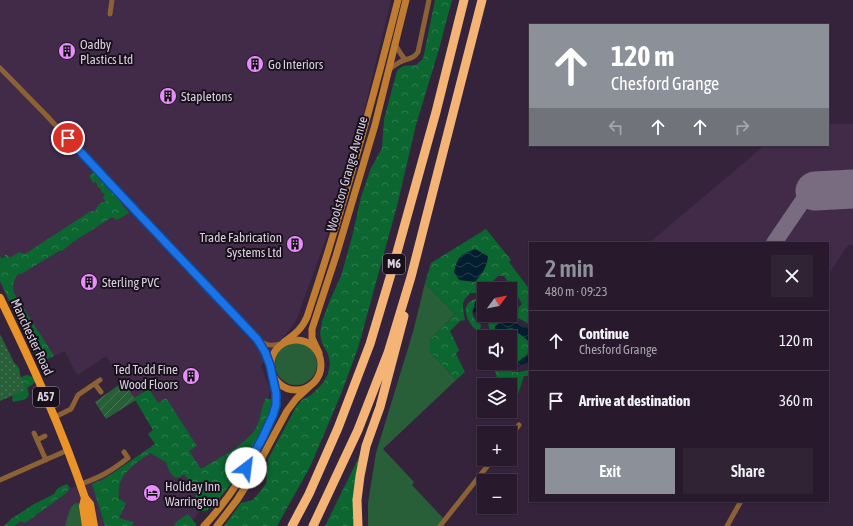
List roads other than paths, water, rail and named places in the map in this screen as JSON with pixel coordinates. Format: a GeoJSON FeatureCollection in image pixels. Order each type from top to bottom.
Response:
{"type":"FeatureCollection","features":[{"type":"Feature","properties":{"kind":"highway","name":"M6"},"geometry":{"type":"LineString","coordinates":[[293,524],[309,494],[338,428],[370,344],[429,136],[464,0]]}},
{"type":"Feature","properties":{"kind":"highway","name":"M6"},"geometry":{"type":"LineString","coordinates":[[313,526],[358,430],[388,353],[411,277],[482,0]]}},
{"type":"Feature","properties":{"kind":"highway","name":"M6"},"geometry":{"type":"LineString","coordinates":[[358,526],[357,500],[366,446],[380,407],[404,321],[411,277]]}},
{"type":"Feature","properties":{"kind":"main road","name":"Woolston Grange Avenue"},"geometry":{"type":"LineString","coordinates":[[283,343],[297,333],[307,317],[350,180],[398,0]]}},
{"type":"Feature","properties":{"kind":"main road","name":"Woolston Grange Avenue"},"geometry":{"type":"LineString","coordinates":[[318,353],[312,338],[312,329],[336,256],[375,125],[406,0]]}},
{"type":"Feature","properties":{"kind":"main road","name":"Manchester Road"},"geometry":{"type":"LineString","coordinates":[[0,298],[34,368],[55,417],[85,498],[90,504],[94,526]]}},
{"type":"Feature","properties":{"kind":"main road"},"geometry":{"type":"LineString","coordinates":[[204,526],[218,511],[246,468],[273,415],[277,399],[271,368],[273,353],[283,343],[292,340],[308,342],[314,347],[321,359],[318,377],[296,399],[287,411],[251,478],[237,500],[217,526]]}},
{"type":"Feature","properties":{"kind":"main road"},"geometry":{"type":"LineString","coordinates":[[271,368],[274,378],[279,384],[286,388],[294,390],[310,386]]}},
{"type":"Feature","properties":{"kind":"main road","name":"Manchester Road"},"geometry":{"type":"LineString","coordinates":[[85,498],[83,506],[86,526]]}},
{"type":"Feature","properties":{"kind":"street"},"geometry":{"type":"LineString","coordinates":[[110,14],[112,0]]}},
{"type":"Feature","properties":{"kind":"street"},"geometry":{"type":"LineString","coordinates":[[389,70],[397,63],[413,58],[418,52],[429,0]]}},
{"type":"Feature","properties":{"kind":"street"},"geometry":{"type":"LineString","coordinates":[[396,44],[398,51],[405,60]]}},
{"type":"Feature","properties":{"kind":"street"},"geometry":{"type":"LineString","coordinates":[[0,68],[257,339],[265,352],[271,368]]}},
{"type":"Feature","properties":{"kind":"street"},"geometry":{"type":"LineString","coordinates":[[257,339],[270,345],[283,343]]}},
{"type":"Feature","properties":{"kind":"street"},"geometry":{"type":"LineString","coordinates":[[55,417],[72,409],[78,395],[98,382],[101,392]]}},
{"type":"Feature","properties":{"kind":"street"},"geometry":{"type":"LineString","coordinates":[[34,433],[46,460]]}},
{"type":"Feature","properties":{"kind":"street"},"geometry":{"type":"LineString","coordinates":[[37,440],[45,436]]}},
{"type":"Feature","properties":{"kind":"street"},"geometry":{"type":"LineString","coordinates":[[0,480],[68,450]]}},
{"type":"Feature","properties":{"kind":"street"},"geometry":{"type":"LineString","coordinates":[[81,484],[102,476],[114,469],[128,458],[124,452]]}},
{"type":"Feature","properties":{"kind":"street"},"geometry":{"type":"LineString","coordinates":[[440,526],[487,466]]}},
{"type":"Feature","properties":{"kind":"street"},"geometry":{"type":"LineString","coordinates":[[727,526],[740,502]]}},
{"type":"Feature","properties":{"kind":"water"},"geometry":{"type":"Polygon","coordinates":[[[475,249],[488,256],[487,264],[484,270],[475,282],[459,280],[454,272],[457,262],[463,254],[475,249]]]}},
{"type":"Feature","properties":{"kind":"water"},"geometry":{"type":"Polygon","coordinates":[[[477,300],[477,313],[473,312],[475,302],[477,300]]]}},
{"type":"Feature","properties":{"kind":"water"},"geometry":{"type":"Polygon","coordinates":[[[501,322],[514,322],[526,327],[529,330],[529,341],[517,332],[517,330],[512,328],[506,330],[495,330],[495,326],[501,322]]]}},
{"type":"Feature","properties":{"kind":"water"},"geometry":{"type":"Polygon","coordinates":[[[529,353],[529,362],[517,366],[517,362],[529,353]]]}},
{"type":"Feature","properties":{"kind":"place","name":"Oadby Plastics Ltd"},"geometry":{"type":"Point","coordinates":[67,51]}},
{"type":"Feature","properties":{"kind":"place","name":"Go Interiors"},"geometry":{"type":"Point","coordinates":[255,64]}},
{"type":"Feature","properties":{"kind":"place","name":"Stapletons"},"geometry":{"type":"Point","coordinates":[168,96]}},
{"type":"Feature","properties":{"kind":"place","name":"Trade Fabrication Systems Ltd"},"geometry":{"type":"Point","coordinates":[295,244]}},
{"type":"Feature","properties":{"kind":"place","name":"Sterling PVC"},"geometry":{"type":"Point","coordinates":[89,282]}},
{"type":"Feature","properties":{"kind":"place","name":"Ted Todd Fine Wood Floors"},"geometry":{"type":"Point","coordinates":[191,376]}},
{"type":"Feature","properties":{"kind":"place","name":"Holiday Inn Warrington"},"geometry":{"type":"Point","coordinates":[152,493]}}]}
